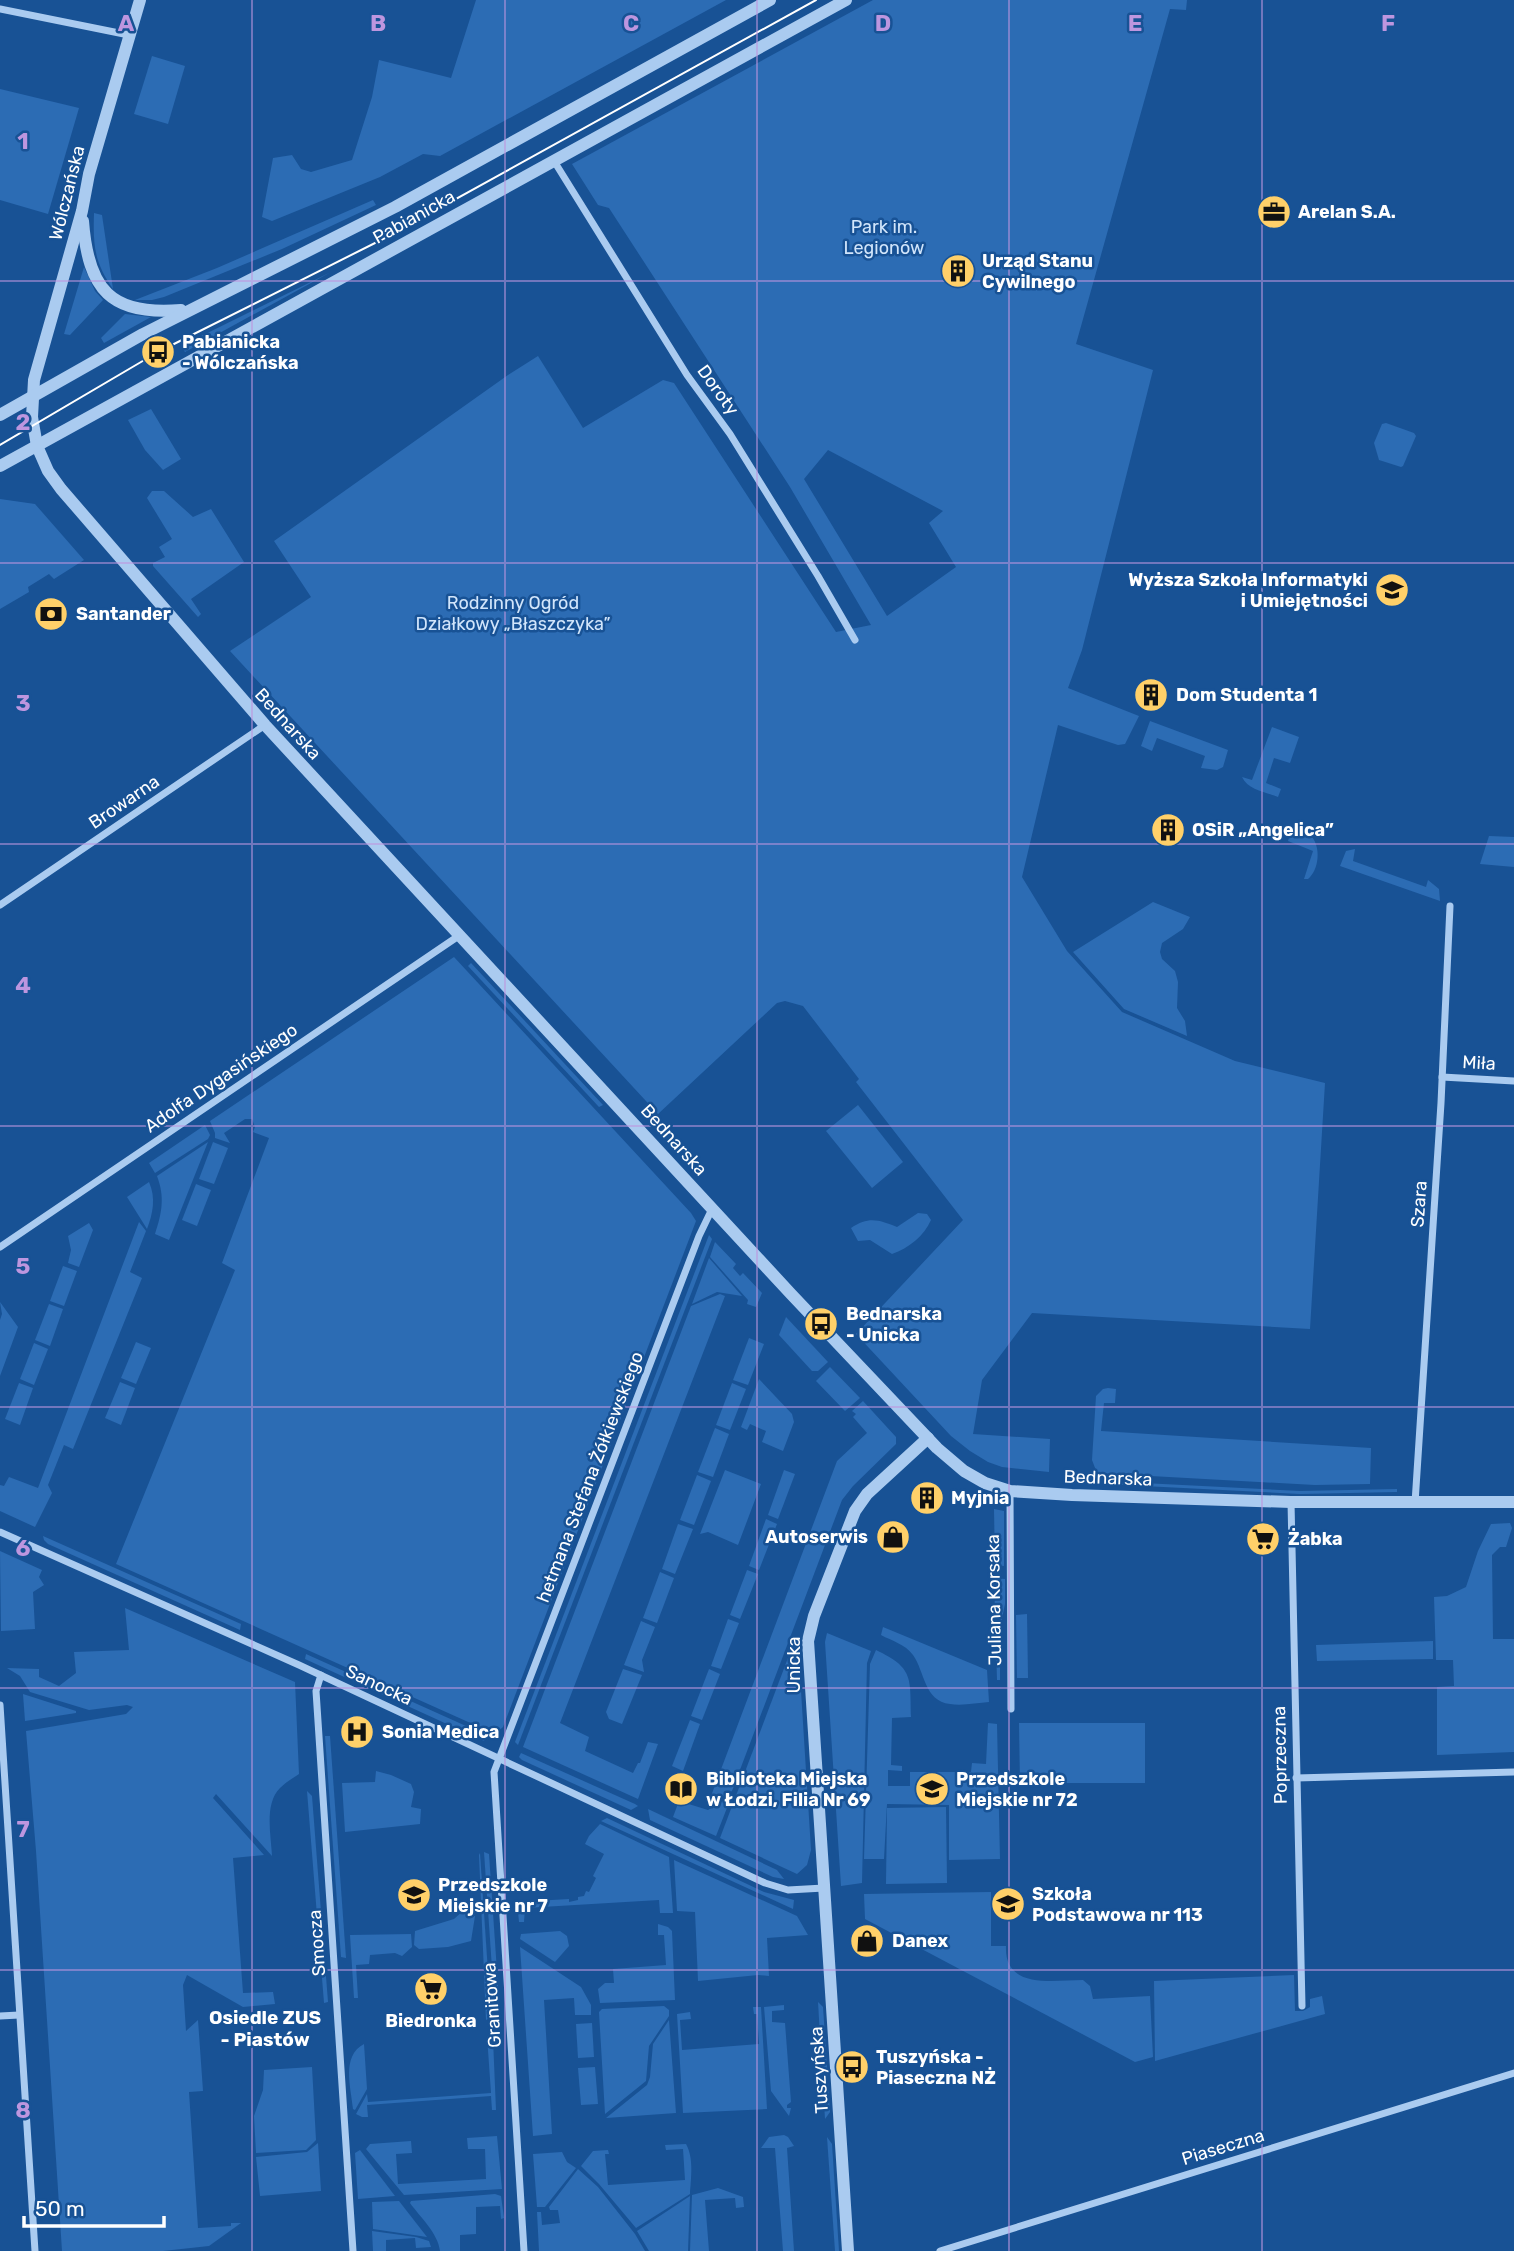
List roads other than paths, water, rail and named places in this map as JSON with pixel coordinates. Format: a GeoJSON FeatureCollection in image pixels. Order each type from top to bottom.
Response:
{"type":"FeatureCollection","features":[{"type":"Feature","properties":{"kind":"street","name":"Wólczańska"},"geometry":{"type":"LineString","coordinates":[[32,396],[41,354],[82,211],[89,174],[140,0]]}},
{"type":"Feature","properties":{"kind":"street","name":"Pabianicka"},"geometry":{"type":"LineString","coordinates":[[0,415],[189,310],[395,207],[770,0]]}},
{"type":"Feature","properties":{"kind":"street","name":"Pabianicka"},"geometry":{"type":"LineString","coordinates":[[0,466],[846,0]]}},
{"type":"Feature","properties":{"kind":"street"},"geometry":{"type":"LineString","coordinates":[[0,9],[130,35]]}},
{"type":"Feature","properties":{"kind":"street","name":"Doroty"},"geometry":{"type":"LineString","coordinates":[[553,160],[687,375],[737,445],[831,596],[855,640]]}},
{"type":"Feature","properties":{"kind":"street"},"geometry":{"type":"LineString","coordinates":[[82,211],[88,256],[94,275],[108,295],[137,310],[189,310]]}},
{"type":"Feature","properties":{"kind":"street","name":"Bednarska"},"geometry":{"type":"LineString","coordinates":[[32,396],[32,418],[37,446],[47,471],[265,725],[712,1208],[928,1438],[964,1471],[985,1483],[1010,1491],[1072,1495],[1415,1504],[1514,1502]]}},
{"type":"Feature","properties":{"kind":"street","name":"Browarna"},"geometry":{"type":"LineString","coordinates":[[0,905],[265,725]]}},
{"type":"Feature","properties":{"kind":"street","name":"Szara"},"geometry":{"type":"LineString","coordinates":[[1415,1504],[1450,906]]}},
{"type":"Feature","properties":{"kind":"street","name":"Adolfa Dygasińskiego"},"geometry":{"type":"LineString","coordinates":[[0,1247],[460,935]]}},
{"type":"Feature","properties":{"kind":"street","name":"Miła"},"geometry":{"type":"LineString","coordinates":[[1442,1077],[1514,1081]]}},
{"type":"Feature","properties":{"kind":"street","name":"hetmana Stefana Żółkiewskiego"},"geometry":{"type":"LineString","coordinates":[[499,1758],[712,1208]]}},
{"type":"Feature","properties":{"kind":"street","name":"Unicka"},"geometry":{"type":"LineString","coordinates":[[824,1888],[808,1651],[810,1629],[855,1511],[867,1494],[928,1438]]}},
{"type":"Feature","properties":{"kind":"street","name":"Juliana Korsaka"},"geometry":{"type":"LineString","coordinates":[[1010,1491],[1011,1709]]}},
{"type":"Feature","properties":{"kind":"street","name":"Poprzeczna"},"geometry":{"type":"LineString","coordinates":[[1291,1502],[1302,2006]]}},
{"type":"Feature","properties":{"kind":"street","name":"Sanocka"},"geometry":{"type":"LineString","coordinates":[[0,1532],[321,1675],[765,1883],[788,1890],[824,1888]]}},
{"type":"Feature","properties":{"kind":"street","name":"Smocza"},"geometry":{"type":"LineString","coordinates":[[321,1675],[316,1691],[353,2251]]}},
{"type":"Feature","properties":{"kind":"street"},"geometry":{"type":"LineString","coordinates":[[0,1705],[36,2251]]}},
{"type":"Feature","properties":{"kind":"street","name":"Granitowa"},"geometry":{"type":"LineString","coordinates":[[499,1758],[493,1781],[524,2251]]}},
{"type":"Feature","properties":{"kind":"street"},"geometry":{"type":"LineString","coordinates":[[1296,1778],[1514,1772]]}},
{"type":"Feature","properties":{"kind":"street","name":"Tuszyńska"},"geometry":{"type":"LineString","coordinates":[[824,1888],[848,2251]]}},
{"type":"Feature","properties":{"kind":"street"},"geometry":{"type":"LineString","coordinates":[[0,2016],[19,2015]]}},
{"type":"Feature","properties":{"kind":"street","name":"Piaseczna"},"geometry":{"type":"LineString","coordinates":[[940,2251],[1514,2073]]}},
{"type":"Feature","properties":{"kind":"tram line"},"geometry":{"type":"LineString","coordinates":[[0,445],[158,352],[387,237],[816,0]]}},
{"type":"Feature","properties":{"kind":"place","name":"Arelan S.A."},"geometry":{"type":"Point","coordinates":[1274,212]}},
{"type":"Feature","properties":{"kind":"place","name":"Urząd Stanu Cywilnego"},"geometry":{"type":"Point","coordinates":[958,271]}},
{"type":"Feature","properties":{"kind":"place","name":"Pabianicka - Wólczańska"},"geometry":{"type":"Point","coordinates":[158,352]}},
{"type":"Feature","properties":{"kind":"place","name":"Wyższa Szkoła Informatyki i Umiejętności"},"geometry":{"type":"Point","coordinates":[1392,590]}},
{"type":"Feature","properties":{"kind":"place","name":"Santander"},"geometry":{"type":"Point","coordinates":[51,614]}},
{"type":"Feature","properties":{"kind":"place","name":"Dom Studenta 1"},"geometry":{"type":"Point","coordinates":[1151,695]}},
{"type":"Feature","properties":{"kind":"place","name":"OSiR „Angelica”"},"geometry":{"type":"Point","coordinates":[1168,830]}},
{"type":"Feature","properties":{"kind":"place","name":"Bednarska - Unicka"},"geometry":{"type":"Point","coordinates":[821,1324]}},
{"type":"Feature","properties":{"kind":"place","name":"Myjnia"},"geometry":{"type":"Point","coordinates":[927,1498]}},
{"type":"Feature","properties":{"kind":"place","name":"Autoserwis"},"geometry":{"type":"Point","coordinates":[893,1537]}},
{"type":"Feature","properties":{"kind":"place","name":"Żabka"},"geometry":{"type":"Point","coordinates":[1263,1539]}},
{"type":"Feature","properties":{"kind":"place","name":"Sonia Medica"},"geometry":{"type":"Point","coordinates":[357,1732]}},
{"type":"Feature","properties":{"kind":"place","name":"Biblioteka Miejska w Łodzi, Filia Nr 69"},"geometry":{"type":"Point","coordinates":[681,1789]}},
{"type":"Feature","properties":{"kind":"place","name":"Przedszkole Miejskie nr 72"},"geometry":{"type":"Point","coordinates":[932,1789]}},
{"type":"Feature","properties":{"kind":"place","name":"Przedszkole Miejskie nr 7"},"geometry":{"type":"Point","coordinates":[414,1895]}},
{"type":"Feature","properties":{"kind":"place","name":"Szkoła Podstawowa nr 113"},"geometry":{"type":"Point","coordinates":[1008,1904]}},
{"type":"Feature","properties":{"kind":"place","name":"Danex"},"geometry":{"type":"Point","coordinates":[867,1941]}},
{"type":"Feature","properties":{"kind":"place","name":"Biedronka"},"geometry":{"type":"Point","coordinates":[431,1989]}},
{"type":"Feature","properties":{"kind":"place","name":"Tuszyńska - Piaseczna NŻ"},"geometry":{"type":"Point","coordinates":[852,2067]}},
{"type":"Feature","properties":{"kind":"district","name":"Osiedle ZUS - Piastów"},"geometry":{"type":"Point","coordinates":[265,2028]}},
{"type":"Feature","properties":{"kind":"park label","name":"Park im. Legionów"},"geometry":{"type":"Point","coordinates":[884,237]}},
{"type":"Feature","properties":{"kind":"park label","name":"Rodzinny Ogród Działkowy „Błaszczyka”"},"geometry":{"type":"Point","coordinates":[513,613]}}]}
